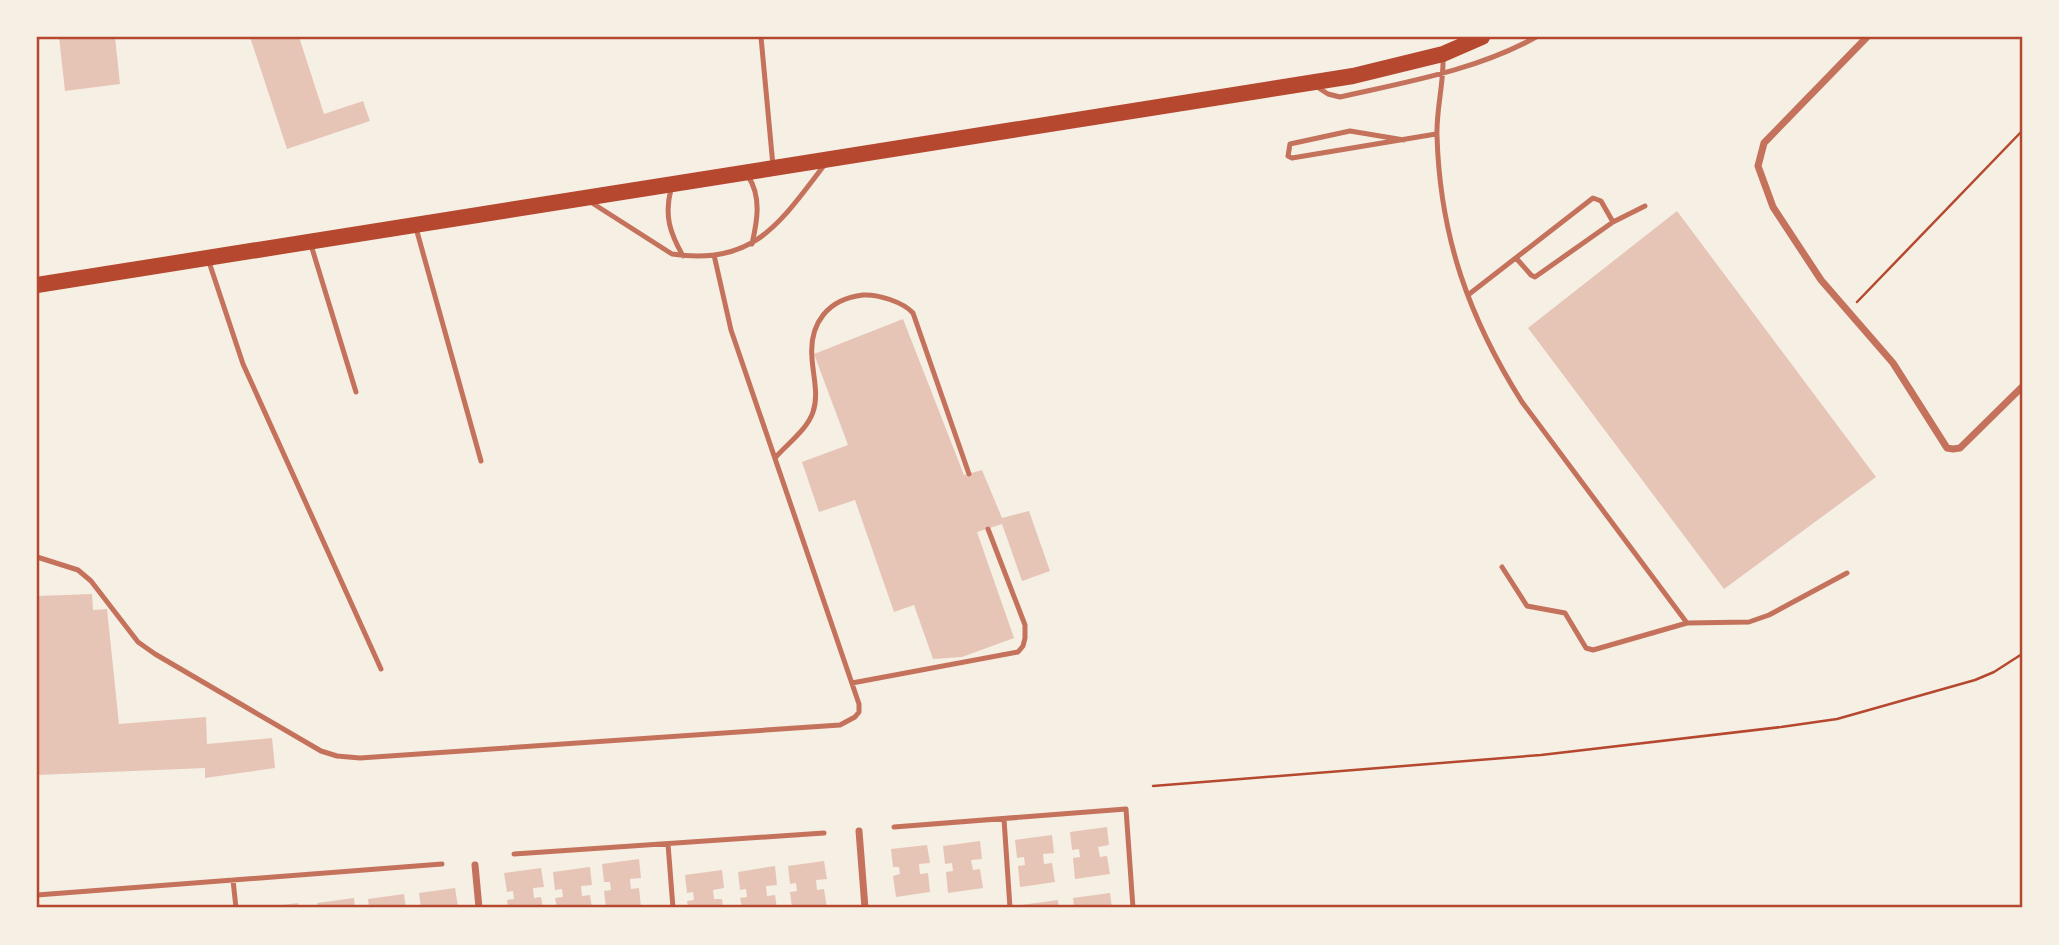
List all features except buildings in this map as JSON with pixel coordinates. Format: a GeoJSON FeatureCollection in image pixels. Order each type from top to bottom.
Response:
{"type":"FeatureCollection","features":[{"type":"Feature","properties":{"kind":"main road"},"geometry":{"type":"LineString","coordinates":[[37,285],[828,161],[1383,70],[1443,54],[1482,37]]}},
{"type":"Feature","properties":{"kind":"street"},"geometry":{"type":"LineString","coordinates":[[1867,37],[1764,143],[1758,166],[1773,206],[1821,280],[1893,363],[1947,448],[1959,448],[2022,387]]}},
{"type":"Feature","properties":{"kind":"street"},"geometry":{"type":"LineString","coordinates":[[859,831],[865,908]]}},
{"type":"Feature","properties":{"kind":"street"},"geometry":{"type":"LineString","coordinates":[[475,864],[479,908]]}},
{"type":"Feature","properties":{"kind":"lane"},"geometry":{"type":"LineString","coordinates":[[761,37],[773,169]]}},
{"type":"Feature","properties":{"kind":"lane"},"geometry":{"type":"LineString","coordinates":[[1312,82],[1320,90],[1340,97],[1443,72],[1496,55],[1536,37]]}},
{"type":"Feature","properties":{"kind":"lane"},"geometry":{"type":"LineString","coordinates":[[1443,54],[1436,134],[1448,236],[1479,325],[1499,366],[1522,402],[1687,623]]}},
{"type":"Feature","properties":{"kind":"lane"},"geometry":{"type":"LineString","coordinates":[[1404,141],[1350,131],[1293,143],[1288,147],[1287,156],[1292,158],[1404,141],[1436,134]]}},
{"type":"Feature","properties":{"kind":"lane"},"geometry":{"type":"LineString","coordinates":[[587,199],[672,254],[729,254],[752,244],[771,231],[828,161]]}},
{"type":"Feature","properties":{"kind":"lane"},"geometry":{"type":"LineString","coordinates":[[746,173],[752,182],[757,202],[757,223],[752,244]]}},
{"type":"Feature","properties":{"kind":"lane"},"geometry":{"type":"LineString","coordinates":[[671,186],[667,201],[668,226],[683,256]]}},
{"type":"Feature","properties":{"kind":"lane"},"geometry":{"type":"LineString","coordinates":[[1468,295],[1593,198],[1601,201],[1613,222]]}},
{"type":"Feature","properties":{"kind":"lane"},"geometry":{"type":"LineString","coordinates":[[1517,258],[1531,275],[1535,276],[1613,222],[1646,206]]}},
{"type":"Feature","properties":{"kind":"lane"},"geometry":{"type":"LineString","coordinates":[[415,225],[481,461]]}},
{"type":"Feature","properties":{"kind":"lane"},"geometry":{"type":"LineString","coordinates":[[310,242],[356,392]]}},
{"type":"Feature","properties":{"kind":"lane"},"geometry":{"type":"LineString","coordinates":[[37,557],[78,570],[91,581],[133,637],[155,654],[321,751],[337,756],[360,758],[840,724],[859,712],[852,683],[731,330],[714,255]]}},
{"type":"Feature","properties":{"kind":"lane"},"geometry":{"type":"LineString","coordinates":[[208,259],[243,364],[381,669]]}},
{"type":"Feature","properties":{"kind":"lane"},"geometry":{"type":"LineString","coordinates":[[775,458],[812,416],[815,404],[813,336],[824,313],[841,299],[866,295],[883,297],[913,313],[969,474]]}},
{"type":"Feature","properties":{"kind":"lane"},"geometry":{"type":"LineString","coordinates":[[852,683],[1018,652],[1023,646],[1025,625],[988,529]]}},
{"type":"Feature","properties":{"kind":"lane"},"geometry":{"type":"LineString","coordinates":[[1502,567],[1527,606],[1564,613],[1586,648],[1593,650],[1687,623],[1749,622],[1769,615],[1847,573]]}},
{"type":"Feature","properties":{"kind":"lane"},"geometry":{"type":"LineString","coordinates":[[894,827],[1126,809],[1133,908]]}},
{"type":"Feature","properties":{"kind":"lane"},"geometry":{"type":"LineString","coordinates":[[1004,819],[1010,908]]}},
{"type":"Feature","properties":{"kind":"lane"},"geometry":{"type":"LineString","coordinates":[[514,854],[824,834]]}},
{"type":"Feature","properties":{"kind":"lane"},"geometry":{"type":"LineString","coordinates":[[668,844],[673,908]]}},
{"type":"Feature","properties":{"kind":"lane"},"geometry":{"type":"LineString","coordinates":[[37,895],[442,864]]}},
{"type":"Feature","properties":{"kind":"lane"},"geometry":{"type":"LineString","coordinates":[[233,880],[236,908]]}},
{"type":"Feature","properties":{"kind":"path"},"geometry":{"type":"LineString","coordinates":[[1848,312],[2022,131]]}},
{"type":"Feature","properties":{"kind":"path"},"geometry":{"type":"LineString","coordinates":[[1153,786],[1541,755],[1837,719],[1975,680],[1994,672],[2022,654]]}}]}
